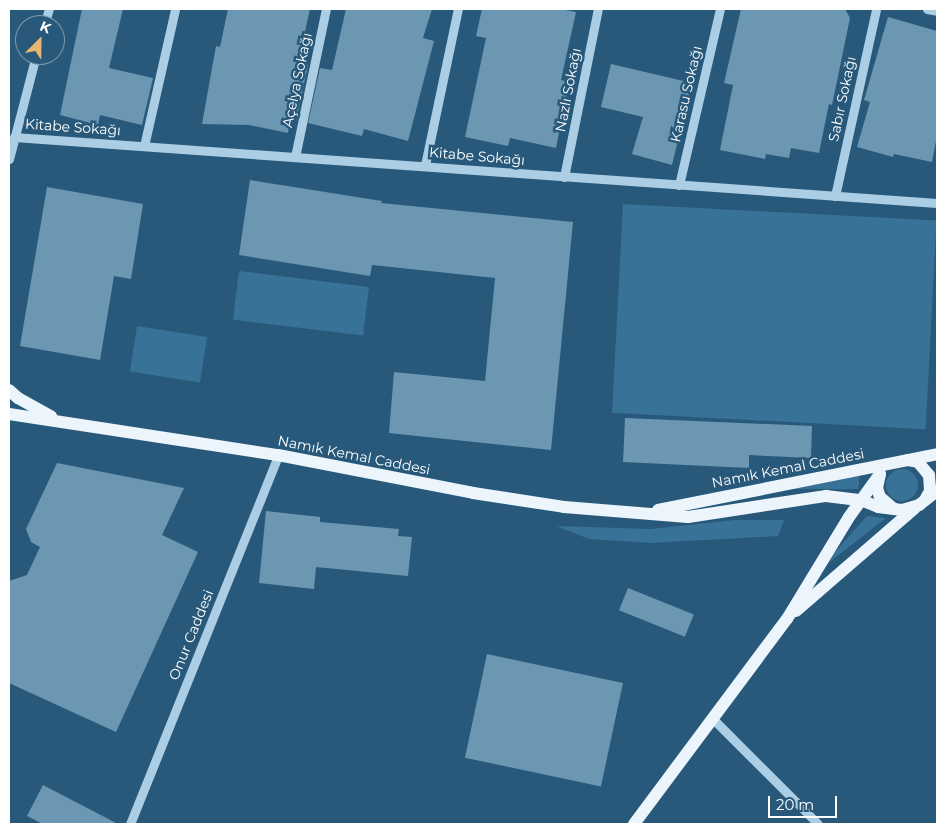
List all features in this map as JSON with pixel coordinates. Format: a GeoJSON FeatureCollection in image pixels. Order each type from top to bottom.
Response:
{"type":"FeatureCollection","features":[{"type":"Feature","properties":{"kind":"main road"},"geometry":{"type":"LineString","coordinates":[[9,390],[18,398],[58,420]]}},
{"type":"Feature","properties":{"kind":"main road","name":"Namık Kemal Caddesi"},"geometry":{"type":"LineString","coordinates":[[9,414],[278,455],[473,493],[564,507],[645,512],[688,517],[826,496],[861,500],[878,507],[894,509]]}},
{"type":"Feature","properties":{"kind":"main road","name":"Namık Kemal Caddesi"},"geometry":{"type":"LineString","coordinates":[[645,512],[937,454]]}},
{"type":"Feature","properties":{"kind":"main road"},"geometry":{"type":"LineString","coordinates":[[880,474],[877,488],[880,497],[894,509],[909,509],[922,502],[930,491],[929,475],[918,462],[905,460]]}},
{"type":"Feature","properties":{"kind":"main road"},"geometry":{"type":"LineString","coordinates":[[634,824],[787,620],[861,500],[890,463]]}},
{"type":"Feature","properties":{"kind":"main road"},"geometry":{"type":"LineString","coordinates":[[787,620],[937,491]]}},
{"type":"Feature","properties":{"kind":"street"},"geometry":{"type":"LineString","coordinates":[[144,146],[175,9]]}},
{"type":"Feature","properties":{"kind":"street","name":"Açelya Sokağı"},"geometry":{"type":"LineString","coordinates":[[295,157],[326,9]]}},
{"type":"Feature","properties":{"kind":"street"},"geometry":{"type":"LineString","coordinates":[[425,166],[458,9]]}},
{"type":"Feature","properties":{"kind":"street","name":"Nazlı Sokağı"},"geometry":{"type":"LineString","coordinates":[[564,176],[598,9]]}},
{"type":"Feature","properties":{"kind":"street","name":"Karasu Sokağı"},"geometry":{"type":"LineString","coordinates":[[679,185],[720,9]]}},
{"type":"Feature","properties":{"kind":"street","name":"Sabır Sokağı"},"geometry":{"type":"LineString","coordinates":[[835,196],[876,9]]}},
{"type":"Feature","properties":{"kind":"street"},"geometry":{"type":"LineString","coordinates":[[927,9],[937,11]]}},
{"type":"Feature","properties":{"kind":"street"},"geometry":{"type":"LineString","coordinates":[[9,159],[33,65]]}},
{"type":"Feature","properties":{"kind":"street","name":"Kitabe Sokağı"},"geometry":{"type":"LineString","coordinates":[[14,137],[937,203]]}},
{"type":"Feature","properties":{"kind":"street","name":"Onur Caddesi"},"geometry":{"type":"LineString","coordinates":[[130,824],[278,455]]}},
{"type":"Feature","properties":{"kind":"street"},"geometry":{"type":"LineString","coordinates":[[713,719],[818,824]]}},
{"type":"Feature","properties":{"kind":"shaded area"},"geometry":{"type":"Polygon","coordinates":[[[623,204],[937,220],[926,429],[612,413],[623,204]]]}},
{"type":"Feature","properties":{"kind":"shaded area"},"geometry":{"type":"Polygon","coordinates":[[[239,271],[369,287],[363,336],[233,320],[239,271]]]}},
{"type":"Feature","properties":{"kind":"shaded area"},"geometry":{"type":"Polygon","coordinates":[[[137,326],[207,337],[200,383],[130,371],[137,326]]]}},
{"type":"Feature","properties":{"kind":"shaded area"},"geometry":{"type":"Polygon","coordinates":[[[902,469],[908,470],[913,474],[917,479],[917,491],[913,496],[908,500],[902,501],[896,500],[891,496],[887,491],[886,485],[887,479],[891,474],[896,470],[902,469]]]}},
{"type":"Feature","properties":{"kind":"shaded area"},"geometry":{"type":"Polygon","coordinates":[[[860,474],[858,489],[773,489],[860,474]]]}},
{"type":"Feature","properties":{"kind":"shaded area"},"geometry":{"type":"Polygon","coordinates":[[[867,516],[886,518],[818,571],[867,516]]]}},
{"type":"Feature","properties":{"kind":"shaded area"},"geometry":{"type":"Polygon","coordinates":[[[735,520],[784,520],[778,536],[650,543],[589,539],[556,526],[650,529],[735,520]]]}},
{"type":"Feature","properties":{"kind":"building"},"geometry":{"type":"Polygon","coordinates":[[[82,9],[123,9],[109,68],[153,78],[142,125],[100,115],[98,125],[60,115],[82,9]]]}},
{"type":"Feature","properties":{"kind":"building"},"geometry":{"type":"Polygon","coordinates":[[[228,9],[310,9],[298,63],[308,65],[296,121],[290,119],[288,133],[249,125],[202,124],[216,46],[220,47],[228,9]]]}},
{"type":"Feature","properties":{"kind":"building"},"geometry":{"type":"Polygon","coordinates":[[[346,9],[432,9],[423,38],[434,41],[408,141],[364,129],[362,136],[308,123],[320,68],[332,70],[346,9]]]}},
{"type":"Feature","properties":{"kind":"building"},"geometry":{"type":"Polygon","coordinates":[[[482,9],[560,9],[576,12],[561,80],[569,82],[556,148],[510,138],[508,146],[465,137],[486,38],[476,36],[482,9]]]}},
{"type":"Feature","properties":{"kind":"building"},"geometry":{"type":"Polygon","coordinates":[[[741,9],[845,9],[850,18],[832,105],[829,104],[819,153],[791,148],[789,158],[766,154],[765,159],[720,150],[733,85],[724,83],[741,9]]]}},
{"type":"Feature","properties":{"kind":"building"},"geometry":{"type":"Polygon","coordinates":[[[888,17],[937,31],[937,136],[932,162],[894,154],[893,157],[857,147],[870,102],[864,100],[888,17]]]}},
{"type":"Feature","properties":{"kind":"building"},"geometry":{"type":"Polygon","coordinates":[[[611,64],[692,83],[672,165],[632,154],[643,117],[601,107],[611,64]]]}},
{"type":"Feature","properties":{"kind":"building"},"geometry":{"type":"Polygon","coordinates":[[[250,180],[382,201],[381,203],[573,222],[551,450],[389,433],[394,372],[485,381],[495,278],[372,265],[370,276],[239,255],[250,180]]]}},
{"type":"Feature","properties":{"kind":"building"},"geometry":{"type":"Polygon","coordinates":[[[47,187],[143,204],[131,279],[114,276],[100,360],[20,346],[47,187]]]}},
{"type":"Feature","properties":{"kind":"building"},"geometry":{"type":"Polygon","coordinates":[[[625,418],[812,426],[811,458],[749,455],[749,468],[623,462],[625,418]]]}},
{"type":"Feature","properties":{"kind":"building"},"geometry":{"type":"Polygon","coordinates":[[[57,463],[184,488],[162,535],[198,552],[116,732],[9,683],[9,581],[27,575],[40,547],[31,542],[26,529],[57,463]]]}},
{"type":"Feature","properties":{"kind":"building"},"geometry":{"type":"Polygon","coordinates":[[[266,511],[320,517],[320,522],[399,529],[398,536],[412,537],[408,576],[316,567],[314,589],[259,583],[266,511]]]}},
{"type":"Feature","properties":{"kind":"building"},"geometry":{"type":"Polygon","coordinates":[[[628,588],[694,615],[685,637],[619,610],[628,588]]]}},
{"type":"Feature","properties":{"kind":"building"},"geometry":{"type":"Polygon","coordinates":[[[487,654],[623,683],[601,787],[465,758],[487,654]]]}},
{"type":"Feature","properties":{"kind":"building"},"geometry":{"type":"Polygon","coordinates":[[[43,785],[118,824],[43,824],[27,816],[43,785]]]}}]}
